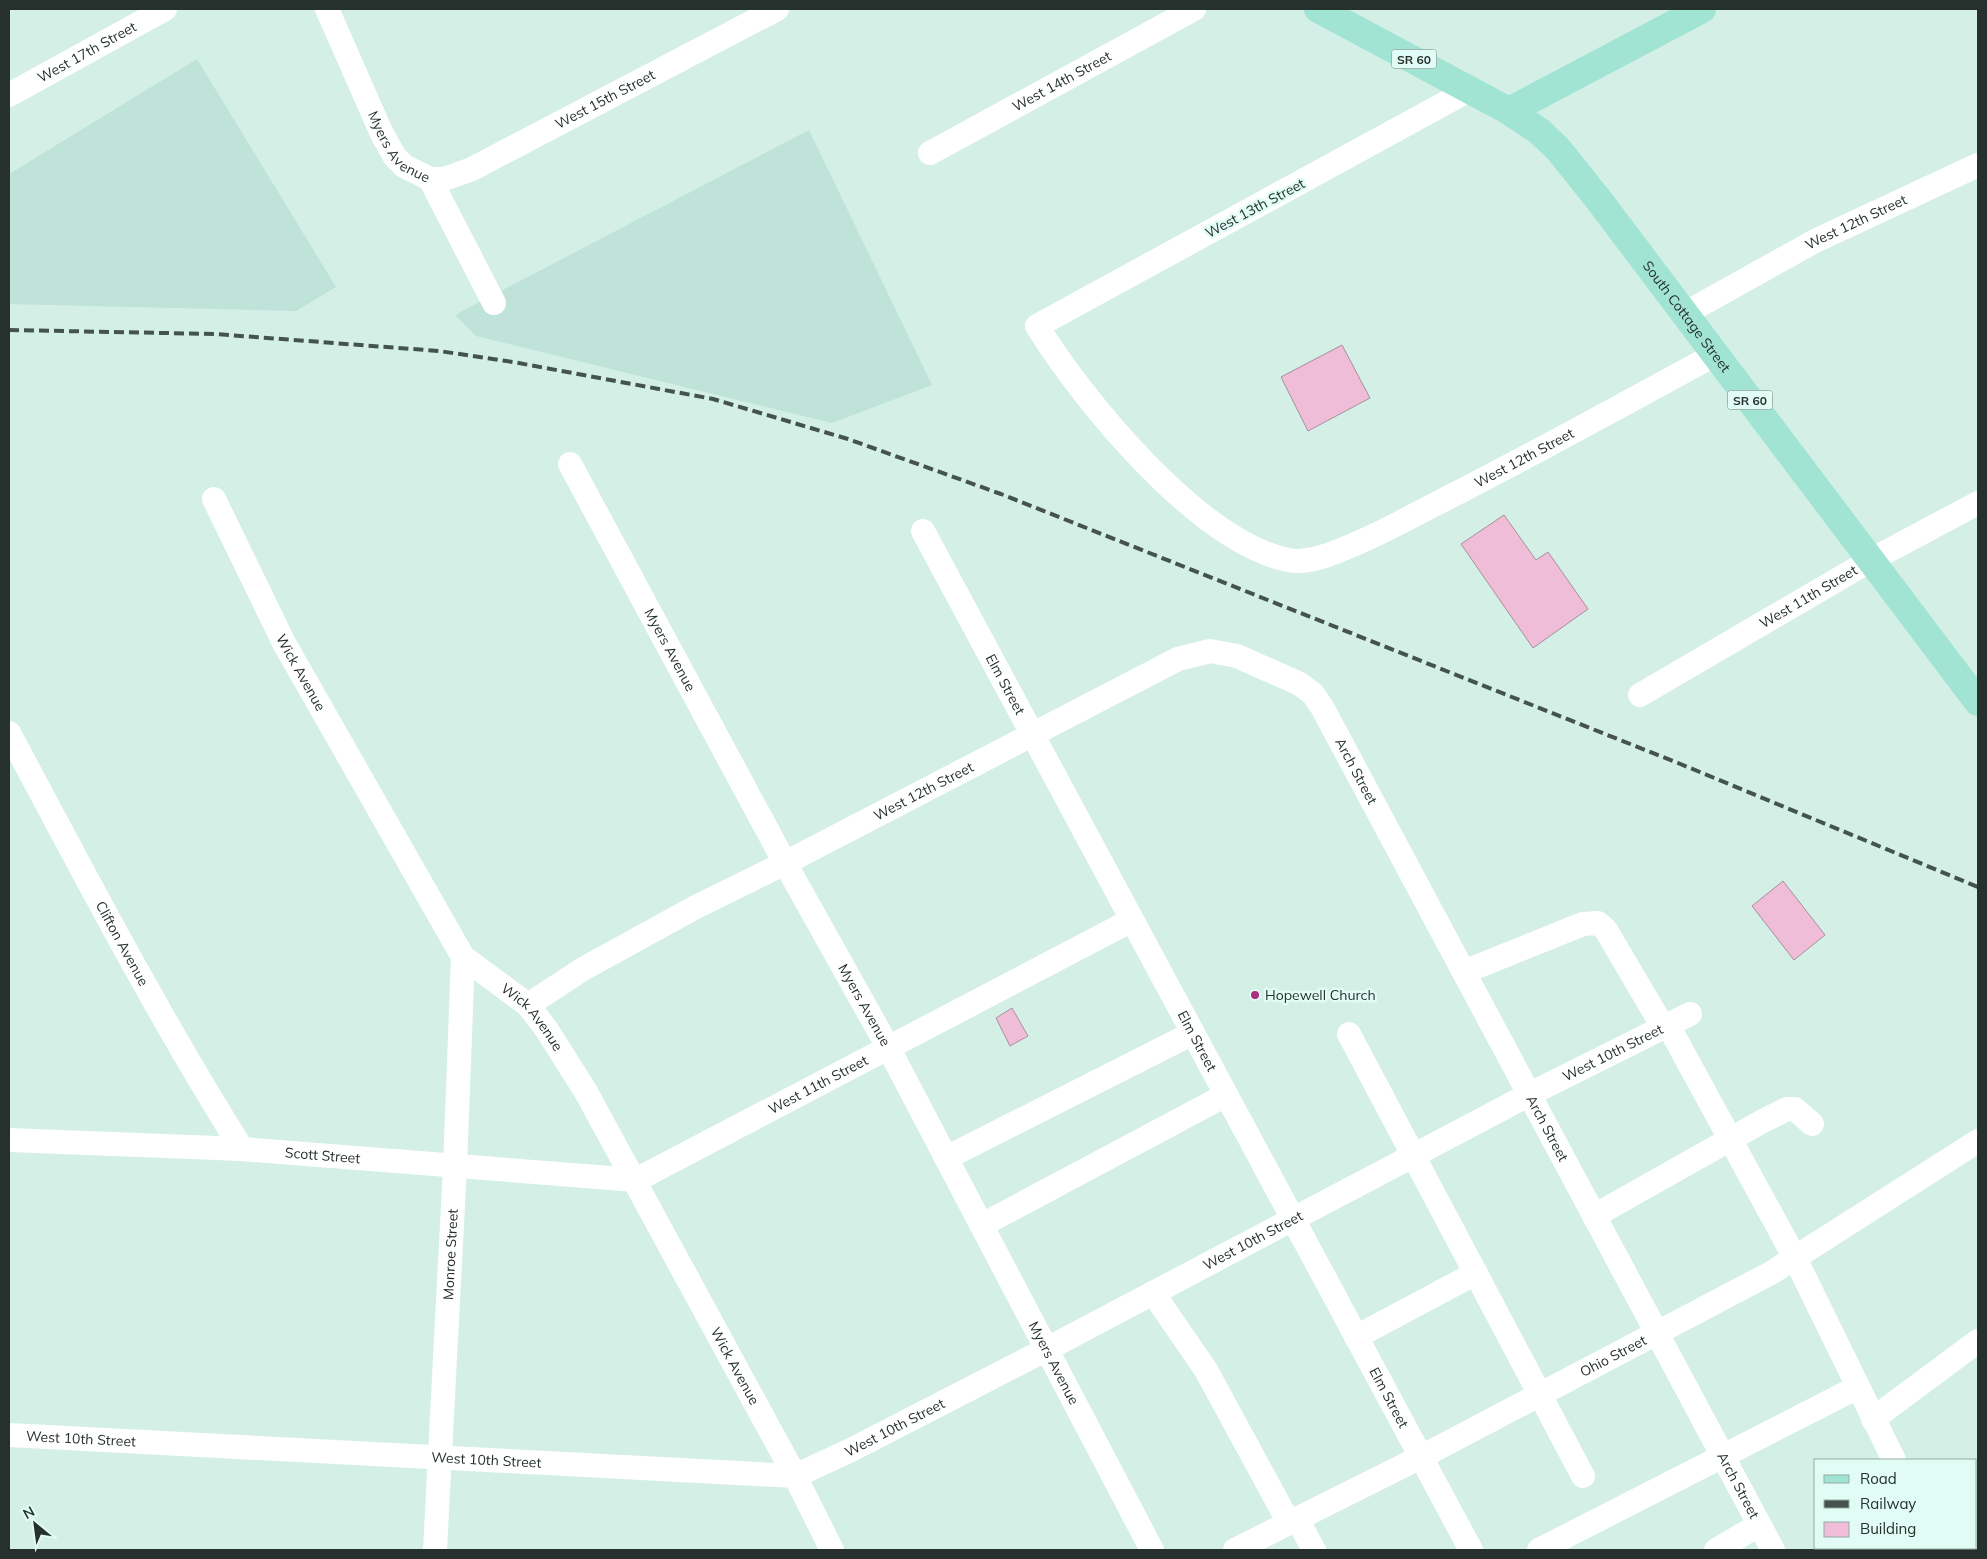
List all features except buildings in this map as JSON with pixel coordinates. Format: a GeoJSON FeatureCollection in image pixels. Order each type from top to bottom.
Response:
{"type":"FeatureCollection","features":[{"type":"Feature","properties":{"kind":"main road","name":"SR 60"},"geometry":{"type":"LineString","coordinates":[[1318,9],[1471,89],[1509,112]]}},
{"type":"Feature","properties":{"kind":"main road"},"geometry":{"type":"LineString","coordinates":[[1509,112],[1702,9]]}},
{"type":"Feature","properties":{"kind":"main road","name":"South Cottage Street"},"geometry":{"type":"LineString","coordinates":[[1509,112],[1539,131],[1558,149],[1626,233],[1684,314],[1978,702]]}},
{"type":"Feature","properties":{"kind":"street","name":"West 17th Street"},"geometry":{"type":"LineString","coordinates":[[9,95],[165,9]]}},
{"type":"Feature","properties":{"kind":"street","name":"Myers Avenue"},"geometry":{"type":"LineString","coordinates":[[327,9],[382,134],[395,157],[404,166],[430,179],[494,303]]}},
{"type":"Feature","properties":{"kind":"street","name":"West 15th Street"},"geometry":{"type":"LineString","coordinates":[[430,179],[449,177],[472,169],[777,9]]}},
{"type":"Feature","properties":{"kind":"street","name":"West 14th Street"},"geometry":{"type":"LineString","coordinates":[[930,153],[1194,9]]}},
{"type":"Feature","properties":{"kind":"street","name":"West 13th Street"},"geometry":{"type":"LineString","coordinates":[[1037,326],[1471,89]]}},
{"type":"Feature","properties":{"kind":"street","name":"West 12th Street"},"geometry":{"type":"LineString","coordinates":[[1684,314],[1815,241],[1978,165]]}},
{"type":"Feature","properties":{"kind":"street","name":"West 12th Street"},"geometry":{"type":"LineString","coordinates":[[1037,326],[1052,350],[1119,433],[1161,477],[1202,514],[1238,539],[1263,552],[1289,560],[1309,560],[1328,555],[1375,534],[1573,433],[1716,354]]}},
{"type":"Feature","properties":{"kind":"street","name":"Myers Avenue"},"geometry":{"type":"LineString","coordinates":[[570,464],[785,864],[889,1049],[1152,1550]]}},
{"type":"Feature","properties":{"kind":"street","name":"Wick Avenue"},"geometry":{"type":"LineString","coordinates":[[214,499],[284,643],[463,958],[528,1005],[561,1050],[636,1180],[795,1476],[832,1550]]}},
{"type":"Feature","properties":{"kind":"street","name":"West 11th Street"},"geometry":{"type":"LineString","coordinates":[[1640,695],[1871,560],[1978,503]]}},
{"type":"Feature","properties":{"kind":"street","name":"Elm Street"},"geometry":{"type":"LineString","coordinates":[[923,531],[1471,1550]]}},
{"type":"Feature","properties":{"kind":"street","name":"West 12th Street"},"geometry":{"type":"LineString","coordinates":[[528,1005],[583,968],[694,908],[785,864],[1168,663],[1186,656],[1210,651],[1237,656],[1288,677],[1307,689],[1322,707]]}},
{"type":"Feature","properties":{"kind":"street","name":"Arch Street"},"geometry":{"type":"LineString","coordinates":[[1322,707],[1773,1550]]}},
{"type":"Feature","properties":{"kind":"street","name":"Clifton Avenue"},"geometry":{"type":"LineString","coordinates":[[9,733],[144,983],[200,1082],[242,1149]]}},
{"type":"Feature","properties":{"kind":"street","name":"West 11th Street"},"geometry":{"type":"LineString","coordinates":[[636,1180],[1132,920]]}},
{"type":"Feature","properties":{"kind":"street"},"geometry":{"type":"LineString","coordinates":[[1464,972],[1583,924],[1598,923],[1606,930],[1666,1026],[1795,1258],[1894,1459]]}},
{"type":"Feature","properties":{"kind":"street","name":"Monroe Street"},"geometry":{"type":"LineString","coordinates":[[435,1550],[455,1167],[463,958]]}},
{"type":"Feature","properties":{"kind":"street","name":"West 10th Street"},"geometry":{"type":"LineString","coordinates":[[9,1435],[795,1476],[851,1450],[1530,1094],[1690,1014]]}},
{"type":"Feature","properties":{"kind":"street"},"geometry":{"type":"LineString","coordinates":[[946,1158],[1193,1033]]}},
{"type":"Feature","properties":{"kind":"street"},"geometry":{"type":"LineString","coordinates":[[1349,1034],[1412,1156],[1540,1393],[1582,1476]]}},
{"type":"Feature","properties":{"kind":"street"},"geometry":{"type":"LineString","coordinates":[[982,1225],[1226,1095]]}},
{"type":"Feature","properties":{"kind":"street"},"geometry":{"type":"LineString","coordinates":[[1594,1216],[1787,1110],[1795,1109],[1812,1124]]}},
{"type":"Feature","properties":{"kind":"street","name":"Scott Street"},"geometry":{"type":"LineString","coordinates":[[9,1140],[242,1149],[636,1180]]}},
{"type":"Feature","properties":{"kind":"street","name":"Ohio Street"},"geometry":{"type":"LineString","coordinates":[[1235,1550],[1421,1457],[1771,1273],[1978,1141]]}},
{"type":"Feature","properties":{"kind":"street"},"geometry":{"type":"LineString","coordinates":[[1356,1337],[1476,1273]]}},
{"type":"Feature","properties":{"kind":"street"},"geometry":{"type":"LineString","coordinates":[[1153,1293],[1206,1370],[1293,1521],[1314,1550]]}},
{"type":"Feature","properties":{"kind":"street"},"geometry":{"type":"LineString","coordinates":[[1874,1420],[1978,1341]]}},
{"type":"Feature","properties":{"kind":"street"},"geometry":{"type":"LineString","coordinates":[[1540,1550],[1858,1387]]}},
{"type":"Feature","properties":{"kind":"street"},"geometry":{"type":"LineString","coordinates":[[1716,1550],[1759,1525]]}},
{"type":"Feature","properties":{"kind":"shaded area"},"geometry":{"type":"Polygon","coordinates":[[[197,59],[336,287],[296,311],[9,304],[9,174],[197,59]]]}},
{"type":"Feature","properties":{"kind":"shaded area"},"geometry":{"type":"Polygon","coordinates":[[[809,130],[932,385],[832,423],[476,336],[455,315],[809,130]]]}},
{"type":"Feature","properties":{"kind":"railway"},"geometry":{"type":"LineString","coordinates":[[9,330],[215,334],[439,351],[513,362],[713,399],[848,439],[1001,494],[1678,763],[1978,887]]}},
{"type":"Feature","properties":{"kind":"place","name":"Hopewell Church"},"geometry":{"type":"Point","coordinates":[1255,995]}}]}
